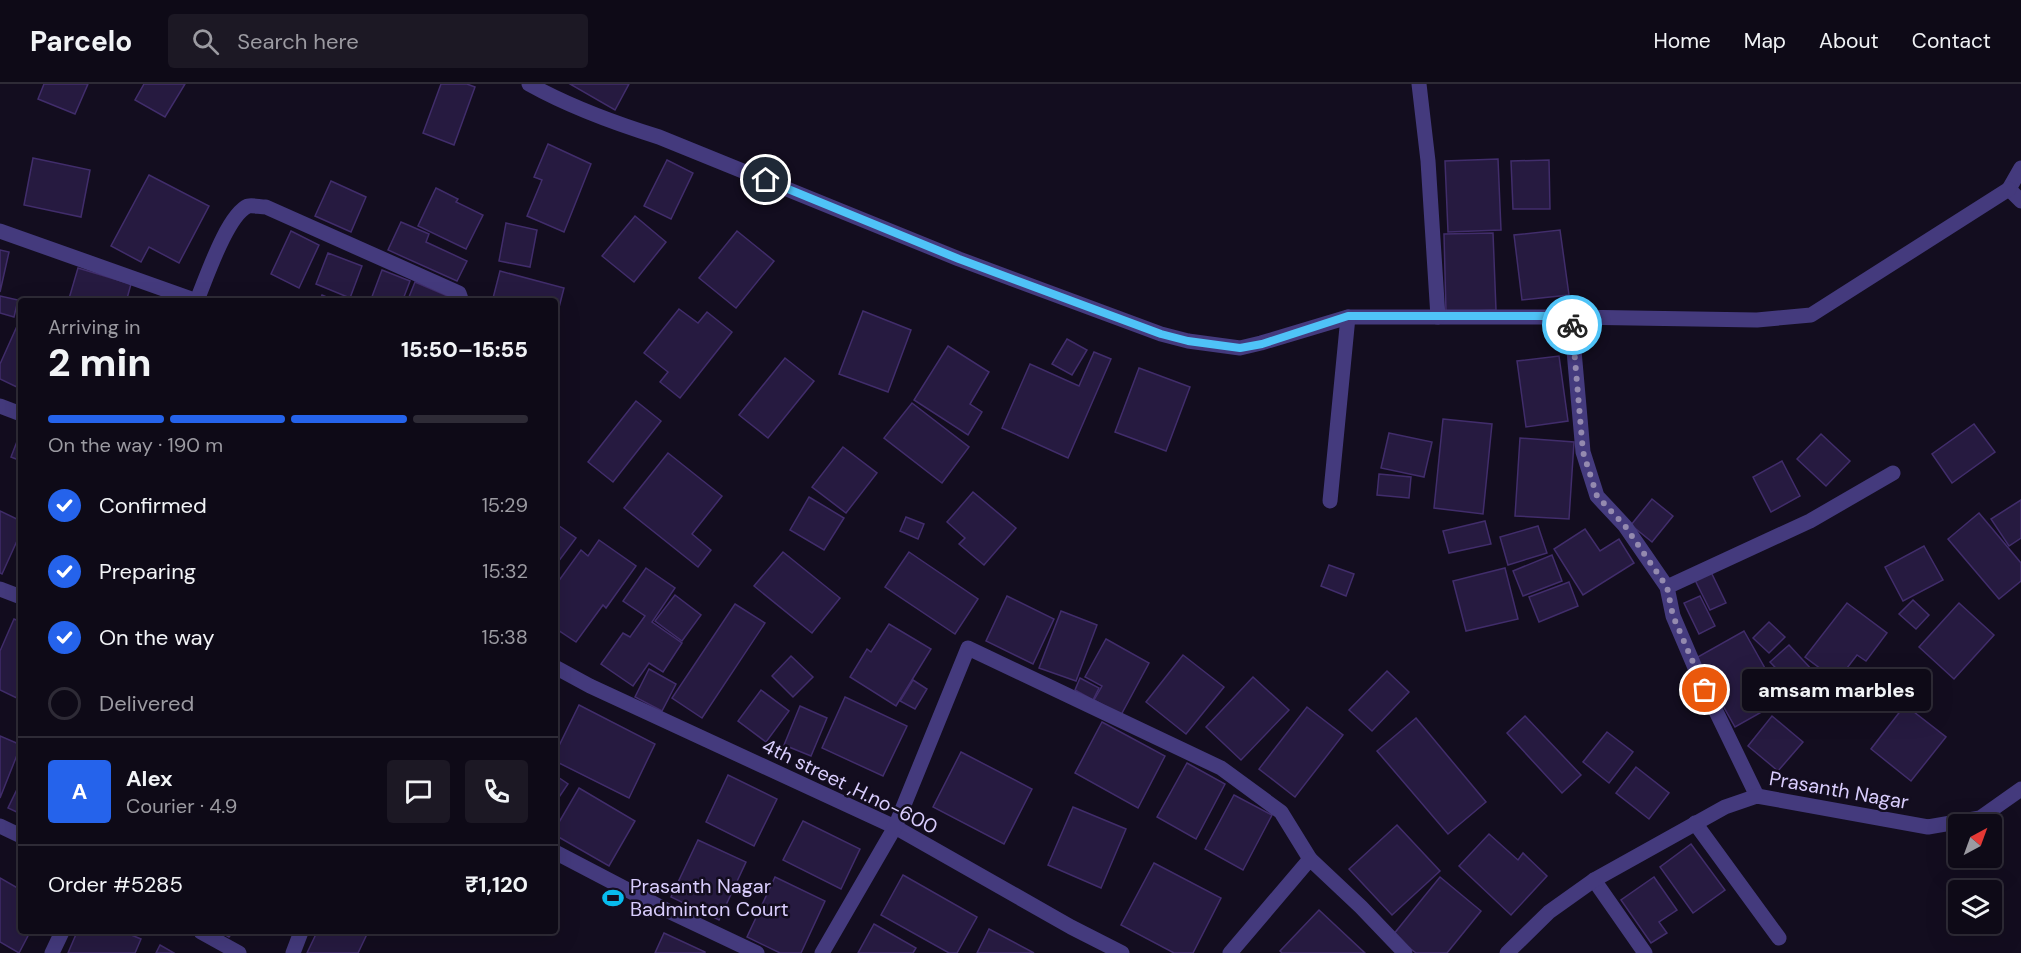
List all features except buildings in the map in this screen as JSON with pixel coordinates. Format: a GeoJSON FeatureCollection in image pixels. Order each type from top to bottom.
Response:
{"type":"FeatureCollection","features":[{"type":"Feature","properties":{"kind":"street"},"geometry":{"type":"LineString","coordinates":[[529,84],[549,95],[621,125],[659,137],[959,259],[1161,334],[1188,341],[1240,348],[1262,344],[1348,316],[1571,316],[1757,320],[1811,315],[2009,189],[2021,168]]}},
{"type":"Feature","properties":{"kind":"street"},"geometry":{"type":"LineString","coordinates":[[1419,84],[1428,161],[1438,317]]}},
{"type":"Feature","properties":{"kind":"street"},"geometry":{"type":"LineString","coordinates":[[2009,189],[2021,201]]}},
{"type":"Feature","properties":{"kind":"street"},"geometry":{"type":"LineString","coordinates":[[200,298],[228,227],[237,214],[249,206],[266,207],[459,293],[461,298]]}},
{"type":"Feature","properties":{"kind":"street"},"geometry":{"type":"LineString","coordinates":[[0,231],[190,298]]}},
{"type":"Feature","properties":{"kind":"street"},"geometry":{"type":"LineString","coordinates":[[1330,501],[1348,316]]}},
{"type":"Feature","properties":{"kind":"street"},"geometry":{"type":"LineString","coordinates":[[1571,316],[1583,452],[1597,496],[1625,526],[1667,587],[1673,616],[1691,659],[1757,796]]}},
{"type":"Feature","properties":{"kind":"street"},"geometry":{"type":"LineString","coordinates":[[0,406],[18,413]]}},
{"type":"Feature","properties":{"kind":"street"},"geometry":{"type":"LineString","coordinates":[[1667,587],[1810,521],[1893,473]]}},
{"type":"Feature","properties":{"kind":"street"},"geometry":{"type":"LineString","coordinates":[[0,589],[18,596]]}},
{"type":"Feature","properties":{"kind":"street"},"geometry":{"type":"LineString","coordinates":[[822,953],[895,827],[968,648],[1221,768],[1281,812],[1310,859],[1405,953]]}},
{"type":"Feature","properties":{"kind":"street","name":"4th street ,H.no-600"},"geometry":{"type":"LineString","coordinates":[[558,669],[590,686],[895,827],[1071,927],[1122,953]]}},
{"type":"Feature","properties":{"kind":"street","name":"Prasanth Nagar"},"geometry":{"type":"LineString","coordinates":[[1507,953],[1549,912],[1594,880],[1725,807],[1757,796],[1928,827],[1980,818],[2021,789]]}},
{"type":"Feature","properties":{"kind":"street"},"geometry":{"type":"LineString","coordinates":[[1695,823],[1779,938]]}},
{"type":"Feature","properties":{"kind":"street"},"geometry":{"type":"LineString","coordinates":[[0,826],[18,835]]}},
{"type":"Feature","properties":{"kind":"street"},"geometry":{"type":"LineString","coordinates":[[558,854],[664,909],[757,953]]}},
{"type":"Feature","properties":{"kind":"street"},"geometry":{"type":"LineString","coordinates":[[1230,953],[1310,859]]}},
{"type":"Feature","properties":{"kind":"street"},"geometry":{"type":"LineString","coordinates":[[1594,880],[1645,953]]}},
{"type":"Feature","properties":{"kind":"street"},"geometry":{"type":"LineString","coordinates":[[52,953],[61,934]]}},
{"type":"Feature","properties":{"kind":"street"},"geometry":{"type":"LineString","coordinates":[[205,934],[239,953]]}},
{"type":"Feature","properties":{"kind":"street"},"geometry":{"type":"LineString","coordinates":[[293,953],[301,934]]}},
{"type":"Feature","properties":{"kind":"way so far"},"geometry":{"type":"LineString","coordinates":[[1572,325],[1583,452],[1597,496],[1625,526],[1667,587],[1673,616],[1705,690]]}},
{"type":"Feature","properties":{"kind":"place","name":"amsam marbles"},"geometry":{"type":"Point","coordinates":[1705,690]}},
{"type":"Feature","properties":{"kind":"place","name":"Prasanth Nagar Badminton Court"},"geometry":{"type":"Point","coordinates":[613,898]}},
{"type":"Feature","properties":{"kind":"route"},"geometry":{"type":"LineString","coordinates":[[766,180],[959,259],[1161,334],[1188,341],[1240,348],[1262,344],[1348,316],[1571,316],[1572,325]]}}]}
